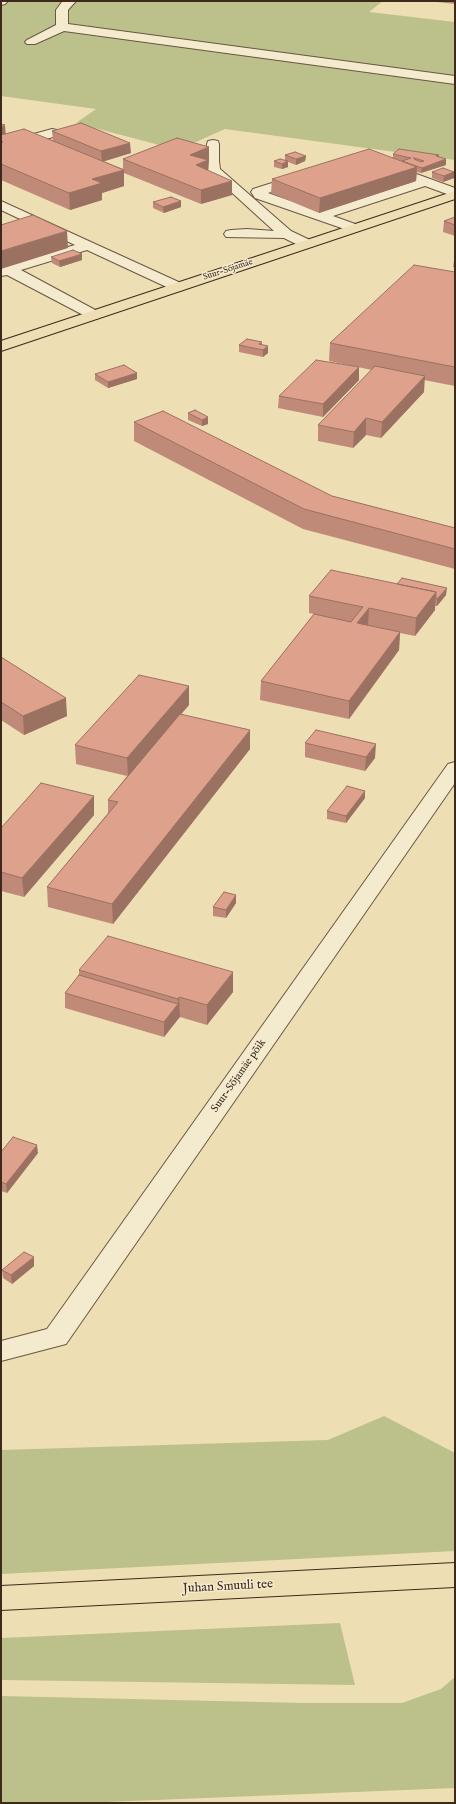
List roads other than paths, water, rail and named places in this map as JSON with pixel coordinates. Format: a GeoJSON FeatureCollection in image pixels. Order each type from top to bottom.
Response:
{"type":"FeatureCollection","features":[{"type":"Feature","properties":{"kind":"main road","name":"Suur-Sõjamäe"},"geometry":{"type":"LineString","coordinates":[[1,346],[455,194]]}},
{"type":"Feature","properties":{"kind":"main road","name":"Juhan Smuuli tee"},"geometry":{"type":"LineString","coordinates":[[1,1598],[455,1575]]}},
{"type":"Feature","properties":{"kind":"street"},"geometry":{"type":"LineString","coordinates":[[62,27],[62,10],[70,1]]}},
{"type":"Feature","properties":{"kind":"street"},"geometry":{"type":"LineString","coordinates":[[31,42],[62,27],[455,80]]}},
{"type":"Feature","properties":{"kind":"street"},"geometry":{"type":"LineString","coordinates":[[1,147],[52,133]]}},
{"type":"Feature","properties":{"kind":"street"},"geometry":{"type":"LineString","coordinates":[[213,144],[212,161],[214,170],[286,234],[307,244]]}},
{"type":"Feature","properties":{"kind":"street"},"geometry":{"type":"LineString","coordinates":[[376,164],[455,194]]}},
{"type":"Feature","properties":{"kind":"street"},"geometry":{"type":"LineString","coordinates":[[310,175],[258,192],[260,195],[353,228]]}},
{"type":"Feature","properties":{"kind":"street"},"geometry":{"type":"LineString","coordinates":[[319,216],[425,182]]}},
{"type":"Feature","properties":{"kind":"street"},"geometry":{"type":"LineString","coordinates":[[1,205],[178,287]]}},
{"type":"Feature","properties":{"kind":"street"},"geometry":{"type":"LineString","coordinates":[[231,234],[247,232],[269,235],[286,234]]}},
{"type":"Feature","properties":{"kind":"street"},"geometry":{"type":"LineString","coordinates":[[5,271],[88,245]]}},
{"type":"Feature","properties":{"kind":"street"},"geometry":{"type":"LineString","coordinates":[[5,271],[94,314]]}},
{"type":"Feature","properties":{"kind":"street","name":"Suur-Sõjamäe põik"},"geometry":{"type":"LineString","coordinates":[[1,1351],[56,1337],[455,768]]}}]}
